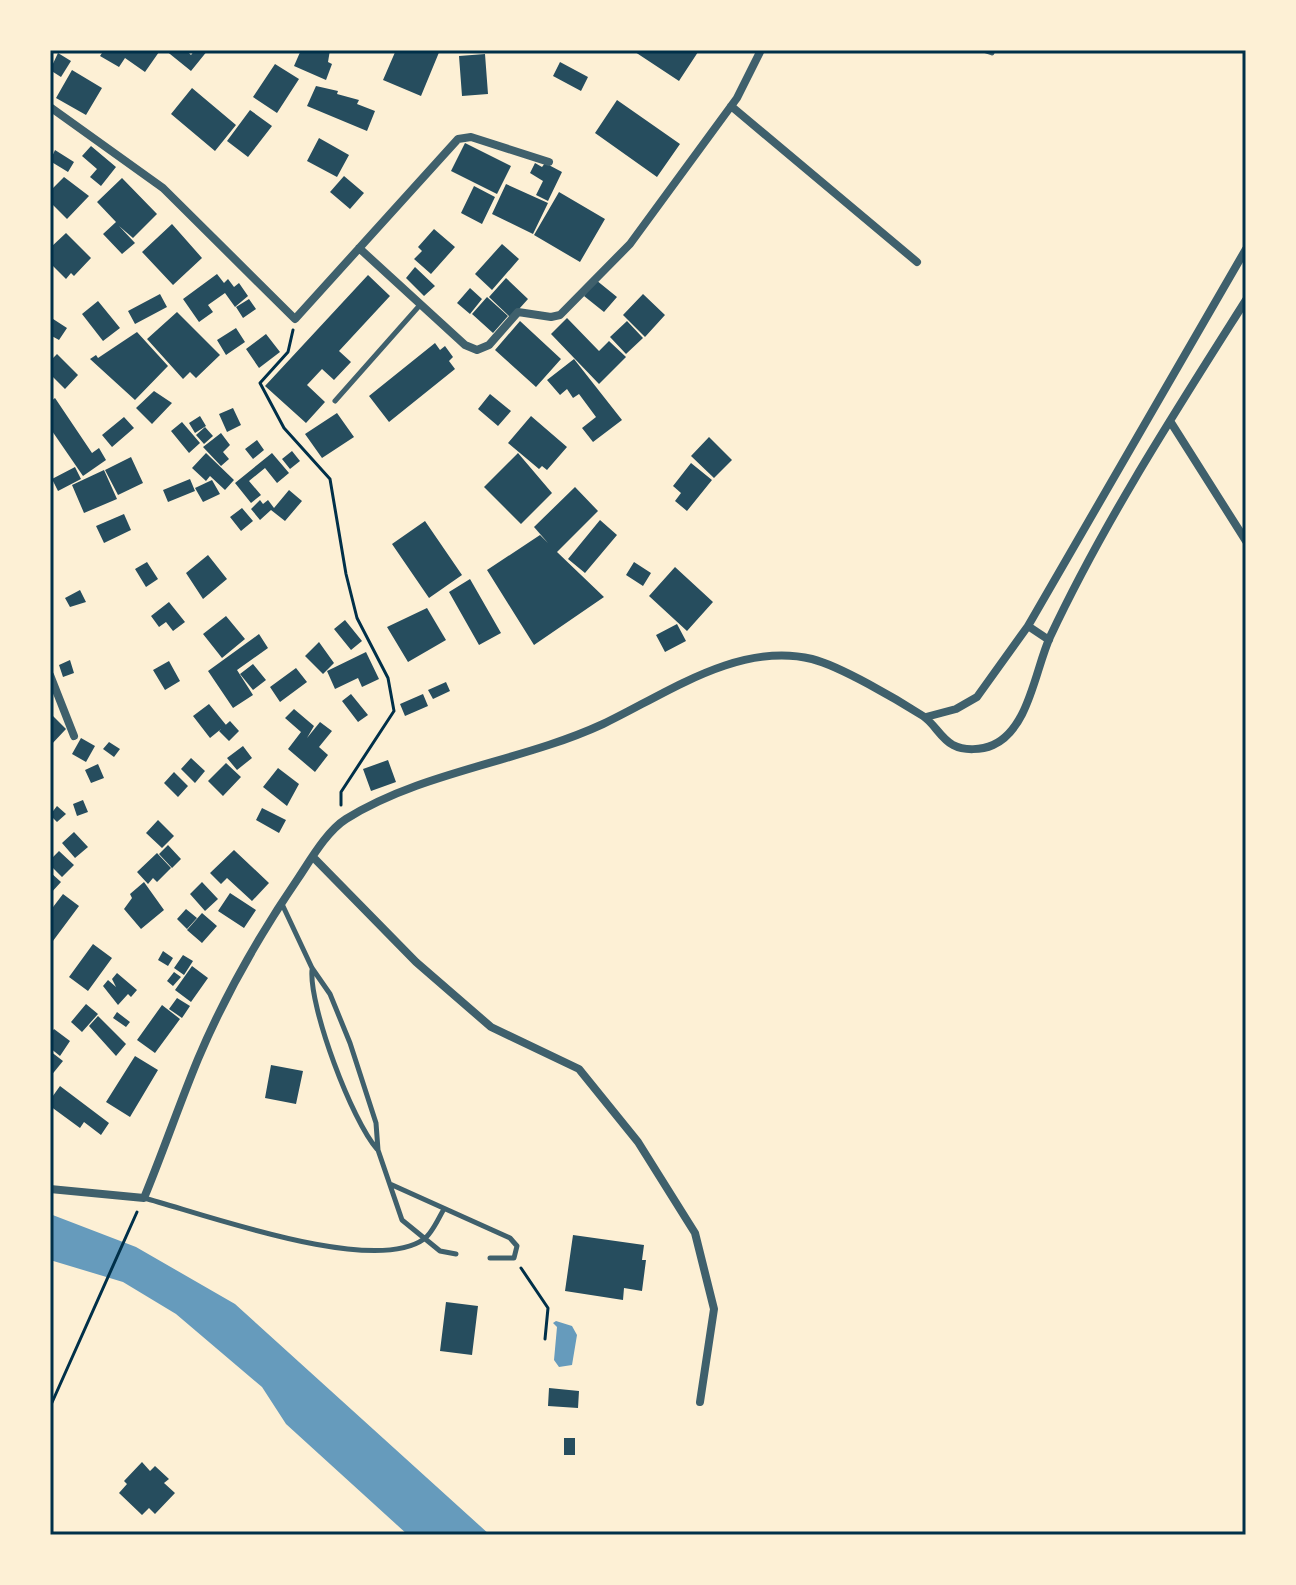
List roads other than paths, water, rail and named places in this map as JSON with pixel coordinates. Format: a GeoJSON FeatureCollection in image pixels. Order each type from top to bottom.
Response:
{"type":"FeatureCollection","features":[{"type":"Feature","properties":{"kind":"street"},"geometry":{"type":"LineString","coordinates":[[359,248],[465,345],[477,350],[489,345],[518,312],[551,317],[560,315],[630,244],[731,106],[761,50]]}},
{"type":"Feature","properties":{"kind":"street"},"geometry":{"type":"LineString","coordinates":[[731,106],[917,262]]}},
{"type":"Feature","properties":{"kind":"street"},"geometry":{"type":"LineString","coordinates":[[50,107],[163,188],[295,319],[458,139],[471,137],[549,162]]}},
{"type":"Feature","properties":{"kind":"street"},"geometry":{"type":"LineString","coordinates":[[926,717],[956,709],[977,697],[1028,626],[1245,252]]}},
{"type":"Feature","properties":{"kind":"street"},"geometry":{"type":"LineString","coordinates":[[50,1189],[144,1198],[230,990],[281,903],[343,821],[418,787],[599,726],[692,679],[771,654],[814,660],[926,717],[952,745],[974,750],[993,745],[1017,722],[1049,640],[1170,421],[1246,300]]}},
{"type":"Feature","properties":{"kind":"street"},"geometry":{"type":"LineString","coordinates":[[1170,421],[1246,541]]}},
{"type":"Feature","properties":{"kind":"street"},"geometry":{"type":"LineString","coordinates":[[1028,626],[1049,640]]}},
{"type":"Feature","properties":{"kind":"street"},"geometry":{"type":"LineString","coordinates":[[50,675],[74,736]]}},
{"type":"Feature","properties":{"kind":"street"},"geometry":{"type":"LineString","coordinates":[[313,857],[416,962],[491,1027],[579,1069],[638,1142],[695,1233],[714,1309],[700,1402]]}},
{"type":"Feature","properties":{"kind":"lane"},"geometry":{"type":"LineString","coordinates":[[983,50],[992,53]]}},
{"type":"Feature","properties":{"kind":"lane"},"geometry":{"type":"LineString","coordinates":[[335,401],[421,304]]}},
{"type":"Feature","properties":{"kind":"lane"},"geometry":{"type":"LineString","coordinates":[[281,903],[312,968],[330,994],[350,1043],[376,1123],[378,1150],[402,1220],[440,1251],[456,1254]]}},
{"type":"Feature","properties":{"kind":"lane"},"geometry":{"type":"LineString","coordinates":[[312,968],[311,982],[318,1015],[361,1130],[378,1150]]}},
{"type":"Feature","properties":{"kind":"lane"},"geometry":{"type":"LineString","coordinates":[[389,1183],[510,1238],[517,1246],[514,1258],[490,1258]]}},
{"type":"Feature","properties":{"kind":"lane"},"geometry":{"type":"LineString","coordinates":[[144,1198],[348,1251],[391,1251],[425,1239],[444,1209]]}},
{"type":"Feature","properties":{"kind":"water"},"geometry":{"type":"Polygon","coordinates":[[[50,1214],[136,1247],[235,1304],[490,1535],[408,1535],[286,1424],[262,1387],[176,1314],[123,1282],[50,1260],[50,1214]]]}},
{"type":"Feature","properties":{"kind":"water"},"geometry":{"type":"Polygon","coordinates":[[[556,1321],[572,1326],[577,1335],[572,1365],[559,1367],[554,1360],[557,1327],[553,1323],[556,1321]]]}}]}
